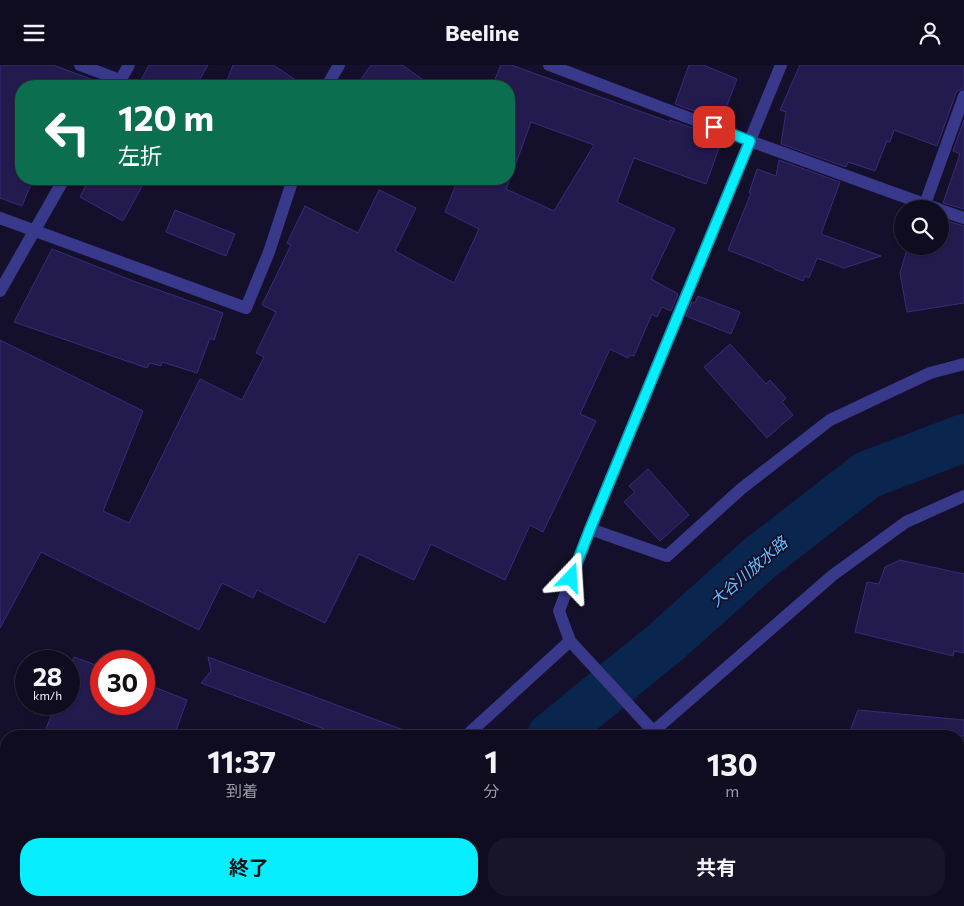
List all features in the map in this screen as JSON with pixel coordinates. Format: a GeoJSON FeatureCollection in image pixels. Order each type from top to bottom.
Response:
{"type":"FeatureCollection","features":[{"type":"Feature","properties":{"kind":"street"},"geometry":{"type":"LineString","coordinates":[[80,65],[112,80]]}},
{"type":"Feature","properties":{"kind":"street"},"geometry":{"type":"LineString","coordinates":[[120,80],[128,65]]}},
{"type":"Feature","properties":{"kind":"street"},"geometry":{"type":"LineString","coordinates":[[330,80],[339,65]]}},
{"type":"Feature","properties":{"kind":"street"},"geometry":{"type":"LineString","coordinates":[[549,65],[750,141],[914,200]]}},
{"type":"Feature","properties":{"kind":"street"},"geometry":{"type":"LineString","coordinates":[[647,730],[570,641],[559,611],[590,529],[781,65]]}},
{"type":"Feature","properties":{"kind":"street"},"geometry":{"type":"LineString","coordinates":[[926,200],[964,96]]}},
{"type":"Feature","properties":{"kind":"street"},"geometry":{"type":"LineString","coordinates":[[0,291],[61,185]]}},
{"type":"Feature","properties":{"kind":"street"},"geometry":{"type":"LineString","coordinates":[[0,218],[246,308],[269,252],[291,185]]}},
{"type":"Feature","properties":{"kind":"street"},"geometry":{"type":"LineString","coordinates":[[949,213],[964,218]]}},
{"type":"Feature","properties":{"kind":"street"},"geometry":{"type":"LineString","coordinates":[[590,529],[667,556],[741,489],[830,420],[930,373],[964,364]]}},
{"type":"Feature","properties":{"kind":"street"},"geometry":{"type":"LineString","coordinates":[[656,730],[833,575],[906,522],[964,496]]}},
{"type":"Feature","properties":{"kind":"street"},"geometry":{"type":"LineString","coordinates":[[473,730],[570,641]]}},
{"type":"Feature","properties":{"kind":"building"},"geometry":{"type":"Polygon","coordinates":[[[0,65],[53,65],[93,80],[15,80],[15,185],[31,185],[22,206],[0,198],[0,65]]]}},
{"type":"Feature","properties":{"kind":"building"},"geometry":{"type":"Polygon","coordinates":[[[149,65],[208,65],[199,80],[141,80],[149,65]]]}},
{"type":"Feature","properties":{"kind":"building"},"geometry":{"type":"Polygon","coordinates":[[[233,65],[273,65],[296,80],[227,80],[233,65]]]}},
{"type":"Feature","properties":{"kind":"building"},"geometry":{"type":"Polygon","coordinates":[[[371,65],[402,65],[423,80],[360,80],[371,65]]]}},
{"type":"Feature","properties":{"kind":"building"},"geometry":{"type":"Polygon","coordinates":[[[501,65],[511,65],[722,140],[706,184],[634,158],[617,202],[675,229],[651,279],[678,294],[671,311],[662,307],[657,317],[652,314],[634,356],[630,355],[628,358],[610,349],[580,414],[596,421],[543,532],[530,525],[505,580],[431,544],[414,580],[359,554],[325,623],[257,590],[253,598],[222,583],[199,630],[41,552],[0,628],[0,340],[143,411],[103,511],[129,523],[200,379],[242,400],[264,357],[256,353],[276,312],[262,305],[291,245],[287,243],[305,206],[358,233],[379,190],[416,208],[395,251],[454,283],[479,229],[445,212],[456,185],[508,185],[506,189],[554,211],[594,145],[531,122],[515,166],[515,80],[495,80],[501,65]]]}},
{"type":"Feature","properties":{"kind":"building"},"geometry":{"type":"Polygon","coordinates":[[[689,65],[703,65],[737,79],[721,121],[675,104],[689,65]]]}},
{"type":"Feature","properties":{"kind":"building"},"geometry":{"type":"Polygon","coordinates":[[[800,65],[964,65],[964,88],[956,93],[937,146],[894,130],[890,142],[887,141],[875,171],[848,162],[846,167],[781,144],[786,112],[780,110],[800,65]]]}},
{"type":"Feature","properties":{"kind":"building"},"geometry":{"type":"Polygon","coordinates":[[[964,120],[964,209],[949,205],[949,200],[944,200],[960,154],[953,151],[964,120]]]}},
{"type":"Feature","properties":{"kind":"building"},"geometry":{"type":"Polygon","coordinates":[[[779,160],[840,182],[821,234],[881,256],[844,268],[817,258],[809,278],[805,276],[803,281],[728,250],[751,193],[749,193],[757,169],[776,176],[779,160]]]}},
{"type":"Feature","properties":{"kind":"building"},"geometry":{"type":"Polygon","coordinates":[[[86,185],[143,185],[123,221],[80,197],[86,185]]]}},
{"type":"Feature","properties":{"kind":"building"},"geometry":{"type":"Polygon","coordinates":[[[175,210],[235,234],[226,256],[166,232],[175,210]]]}},
{"type":"Feature","properties":{"kind":"building"},"geometry":{"type":"Polygon","coordinates":[[[949,222],[964,226],[964,303],[907,312],[900,273],[905,255],[949,255],[949,222]]]}},
{"type":"Feature","properties":{"kind":"building"},"geometry":{"type":"Polygon","coordinates":[[[52,249],[223,313],[214,340],[210,338],[197,373],[162,362],[161,366],[150,363],[147,368],[14,322],[52,249]]]}},
{"type":"Feature","properties":{"kind":"building"},"geometry":{"type":"Polygon","coordinates":[[[698,296],[740,312],[731,334],[686,316],[692,302],[695,303],[698,296]]]}},
{"type":"Feature","properties":{"kind":"building"},"geometry":{"type":"Polygon","coordinates":[[[730,344],[766,384],[770,380],[786,398],[782,402],[793,415],[767,438],[704,367],[730,344]]]}},
{"type":"Feature","properties":{"kind":"building"},"geometry":{"type":"Polygon","coordinates":[[[648,469],[689,515],[660,541],[624,502],[635,492],[629,486],[648,469]]]}},
{"type":"Feature","properties":{"kind":"building"},"geometry":{"type":"Polygon","coordinates":[[[900,560],[964,574],[964,653],[954,651],[953,656],[855,632],[867,582],[879,584],[885,567],[900,560]]]}},
{"type":"Feature","properties":{"kind":"building"},"geometry":{"type":"Polygon","coordinates":[[[208,657],[403,730],[327,730],[201,683],[211,671],[208,657]]]}},
{"type":"Feature","properties":{"kind":"building"},"geometry":{"type":"Polygon","coordinates":[[[80,659],[90,663],[90,715],[155,715],[155,687],[187,700],[176,730],[45,730],[52,715],[80,715],[80,659]]]}},
{"type":"Feature","properties":{"kind":"building"},"geometry":{"type":"Polygon","coordinates":[[[858,710],[964,720],[964,730],[850,730],[858,710]]]}},
{"type":"Feature","properties":{"kind":"waterway","name":"大谷川放水路"},"geometry":{"type":"LineString","coordinates":[[558,730],[666,642],[761,557],[867,475],[964,438]]}},
{"type":"Feature","properties":{"kind":"route"},"geometry":{"type":"LineString","coordinates":[[571,578],[750,141],[714,127]]}}]}
